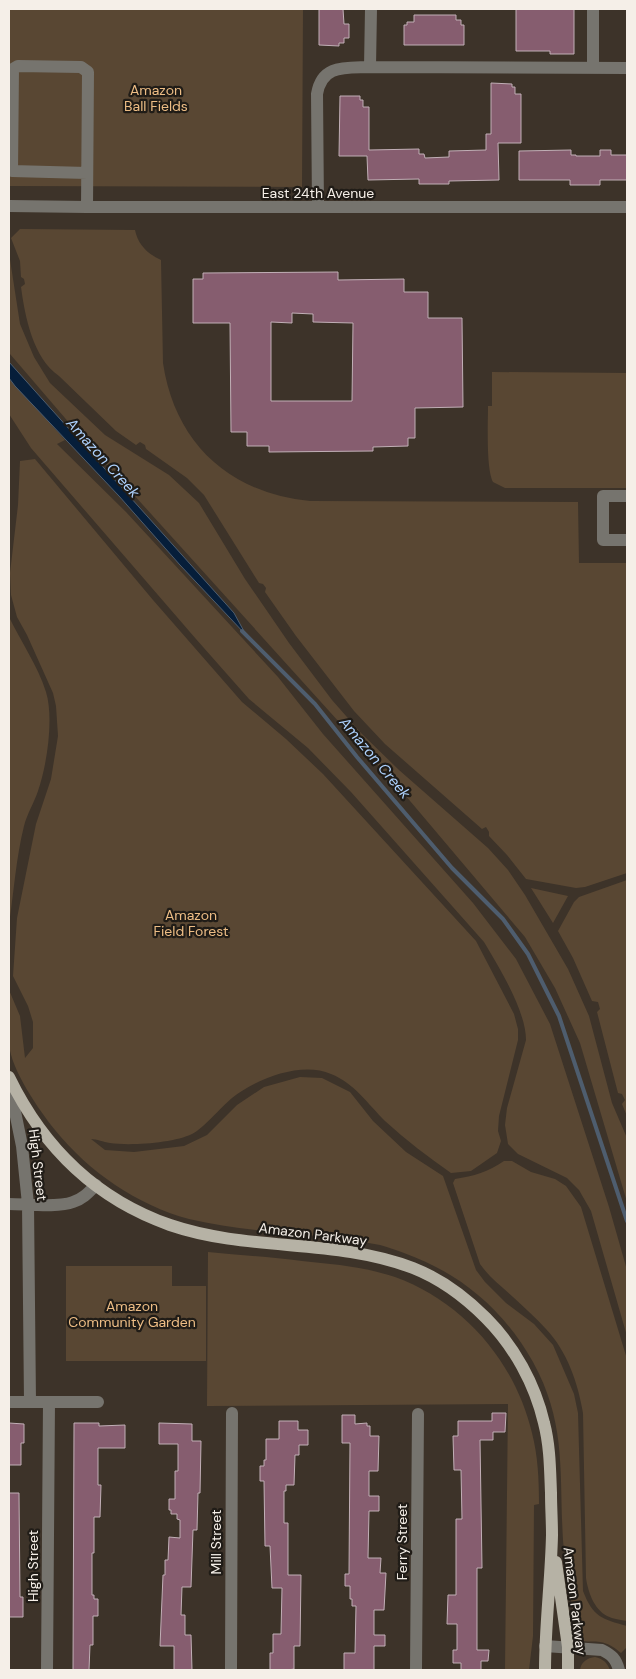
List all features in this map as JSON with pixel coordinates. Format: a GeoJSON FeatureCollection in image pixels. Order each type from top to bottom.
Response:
{"type":"FeatureCollection","features":[{"type":"Feature","properties":{"kind":"main road","name":"Amazon Parkway"},"geometry":{"type":"LineString","coordinates":[[9,1077],[34,1123],[52,1146],[73,1167],[113,1198],[170,1225],[204,1234],[240,1240],[337,1249],[381,1258],[415,1268],[449,1286],[472,1305],[497,1330],[518,1358],[534,1390],[544,1423],[550,1460],[552,1535],[545,1670]]}},
{"type":"Feature","properties":{"kind":"main road","name":"Amazon Parkway"},"geometry":{"type":"LineString","coordinates":[[552,1535],[568,1647],[568,1670]]}},
{"type":"Feature","properties":{"kind":"street"},"geometry":{"type":"LineString","coordinates":[[370,67],[371,9]]}},
{"type":"Feature","properties":{"kind":"street"},"geometry":{"type":"LineString","coordinates":[[593,9],[593,68]]}},
{"type":"Feature","properties":{"kind":"street"},"geometry":{"type":"LineString","coordinates":[[87,173],[12,170],[13,69],[18,66],[81,67],[88,72],[87,207]]}},
{"type":"Feature","properties":{"kind":"street"},"geometry":{"type":"LineString","coordinates":[[318,208],[317,94],[319,84],[328,73],[337,68],[627,68]]}},
{"type":"Feature","properties":{"kind":"street","name":"East 24th Avenue"},"geometry":{"type":"LineString","coordinates":[[9,206],[627,207]]}},
{"type":"Feature","properties":{"kind":"street"},"geometry":{"type":"LineString","coordinates":[[627,496],[603,496],[603,540],[627,540]]}},
{"type":"Feature","properties":{"kind":"street","name":"High Street"},"geometry":{"type":"LineString","coordinates":[[9,1082],[22,1146],[28,1204],[30,1402]]}},
{"type":"Feature","properties":{"kind":"street"},"geometry":{"type":"LineString","coordinates":[[9,1204],[65,1204],[75,1202],[84,1197],[96,1185]]}},
{"type":"Feature","properties":{"kind":"street"},"geometry":{"type":"LineString","coordinates":[[9,1402],[98,1402]]}},
{"type":"Feature","properties":{"kind":"street","name":"High Street"},"geometry":{"type":"LineString","coordinates":[[47,1670],[49,1402]]}},
{"type":"Feature","properties":{"kind":"street","name":"Mill Street"},"geometry":{"type":"LineString","coordinates":[[231,1670],[232,1413]]}},
{"type":"Feature","properties":{"kind":"street","name":"Ferry Street"},"geometry":{"type":"LineString","coordinates":[[416,1670],[418,1414]]}},
{"type":"Feature","properties":{"kind":"street"},"geometry":{"type":"LineString","coordinates":[[545,1646],[602,1650],[617,1660],[619,1670]]}},
{"type":"Feature","properties":{"kind":"green space","name":"Amazon Ball Fields"},"geometry":{"type":"Polygon","coordinates":[[[9,9],[303,9],[302,187],[9,186],[9,9]]]}},
{"type":"Feature","properties":{"kind":"green space"},"geometry":{"type":"Polygon","coordinates":[[[20,229],[135,230],[138,240],[144,248],[161,260],[163,363],[169,392],[180,417],[193,440],[211,459],[231,475],[255,487],[281,496],[310,501],[578,502],[579,563],[627,563],[627,873],[585,887],[576,888],[526,879],[489,836],[486,827],[482,829],[385,744],[354,711],[296,636],[265,592],[266,588],[263,584],[259,583],[204,495],[187,478],[146,449],[145,445],[140,442],[136,445],[116,431],[43,359],[28,324],[21,287],[25,284],[24,279],[21,277],[20,261],[11,238],[20,229]]]}},
{"type":"Feature","properties":{"kind":"green space"},"geometry":{"type":"Polygon","coordinates":[[[9,253],[20,324],[34,357],[50,383],[105,435],[169,475],[199,503],[245,579],[289,643],[332,700],[361,733],[399,770],[488,848],[508,870],[525,895],[568,969],[589,1016],[612,1103],[627,1138],[627,1202],[580,1043],[555,988],[525,937],[405,795],[77,432],[10,354],[9,253]]]}},
{"type":"Feature","properties":{"kind":"green space"},"geometry":{"type":"Polygon","coordinates":[[[492,372],[627,373],[627,488],[505,488],[493,482],[488,457],[488,406],[492,406],[492,372]]]}},
{"type":"Feature","properties":{"kind":"green space"},"geometry":{"type":"Polygon","coordinates":[[[9,378],[65,440],[57,444],[126,512],[278,677],[323,734],[473,903],[516,959],[550,1024],[609,1207],[627,1270],[627,1336],[591,1211],[579,1190],[567,1178],[518,1154],[508,1144],[505,1125],[507,1108],[526,1040],[525,1028],[511,990],[484,942],[351,792],[308,748],[249,699],[31,448],[9,414],[9,378]]]}},
{"type":"Feature","properties":{"kind":"green space","name":"Amazon Field Forest"},"geometry":{"type":"Polygon","coordinates":[[[35,459],[153,600],[242,702],[286,739],[323,774],[476,941],[514,1014],[518,1029],[518,1040],[499,1116],[498,1131],[501,1141],[497,1153],[471,1171],[451,1173],[393,1128],[347,1083],[331,1074],[319,1071],[293,1071],[253,1084],[232,1098],[197,1131],[174,1140],[129,1144],[91,1139],[105,1150],[134,1152],[184,1146],[207,1135],[237,1105],[264,1087],[300,1077],[322,1078],[350,1092],[373,1121],[406,1152],[443,1176],[476,1270],[506,1303],[534,1324],[553,1345],[574,1394],[578,1413],[583,1591],[599,1616],[627,1626],[627,1647],[621,1653],[606,1643],[583,1641],[576,1633],[564,1552],[559,1449],[551,1407],[544,1385],[533,1362],[508,1325],[494,1309],[462,1282],[444,1271],[424,1261],[380,1245],[213,1224],[189,1219],[151,1205],[115,1185],[83,1160],[55,1130],[34,1101],[20,1077],[9,1044],[9,990],[20,1016],[25,1058],[33,1048],[33,1022],[28,1006],[13,976],[17,918],[36,824],[51,779],[58,736],[53,693],[17,617],[11,595],[10,573],[18,505],[20,461],[35,459]]]}},
{"type":"Feature","properties":{"kind":"green space"},"geometry":{"type":"Polygon","coordinates":[[[9,617],[43,682],[48,703],[49,728],[44,768],[21,838],[9,924],[9,617]]]}},
{"type":"Feature","properties":{"kind":"green space"},"geometry":{"type":"Polygon","coordinates":[[[627,880],[627,1116],[622,1104],[625,1100],[622,1094],[618,1093],[597,1012],[600,1009],[598,1002],[592,1001],[573,958],[558,931],[574,902],[579,897],[627,880]]]}},
{"type":"Feature","properties":{"kind":"green space"},"geometry":{"type":"Polygon","coordinates":[[[531,888],[568,896],[553,923],[531,888]]]}},
{"type":"Feature","properties":{"kind":"green space"},"geometry":{"type":"Polygon","coordinates":[[[504,1161],[512,1161],[531,1172],[555,1179],[566,1186],[581,1207],[627,1359],[627,1621],[612,1618],[602,1613],[592,1600],[587,1583],[583,1413],[578,1390],[566,1357],[546,1329],[491,1277],[480,1264],[453,1183],[455,1179],[481,1173],[504,1161]]]}},
{"type":"Feature","properties":{"kind":"green space"},"geometry":{"type":"Polygon","coordinates":[[[208,1252],[361,1268],[395,1277],[420,1288],[443,1302],[483,1338],[513,1382],[524,1407],[532,1433],[538,1468],[539,1504],[534,1505],[533,1636],[529,1670],[505,1670],[508,1404],[207,1406],[208,1252]]]}},
{"type":"Feature","properties":{"kind":"green space","name":"Amazon Community Garden"},"geometry":{"type":"Polygon","coordinates":[[[66,1266],[172,1266],[172,1286],[206,1286],[206,1361],[66,1361],[66,1266]]]}},
{"type":"Feature","properties":{"kind":"green space"},"geometry":{"type":"Polygon","coordinates":[[[595,1657],[604,1661],[610,1670],[580,1670],[585,1661],[595,1657]]]}},
{"type":"Feature","properties":{"kind":"water"},"geometry":{"type":"Polygon","coordinates":[[[9,362],[234,613],[246,635],[15,386],[9,378],[9,362]]]}},
{"type":"Feature","properties":{"kind":"building"},"geometry":{"type":"Polygon","coordinates":[[[319,9],[343,9],[344,24],[349,24],[349,38],[344,38],[344,43],[339,43],[339,46],[319,45],[319,9]]]}},
{"type":"Feature","properties":{"kind":"building"},"geometry":{"type":"Polygon","coordinates":[[[516,9],[574,9],[574,54],[550,54],[550,51],[516,51],[516,9]]]}},
{"type":"Feature","properties":{"kind":"building"},"geometry":{"type":"Polygon","coordinates":[[[414,15],[456,15],[456,20],[461,20],[461,25],[464,25],[464,45],[404,45],[404,25],[407,25],[407,22],[414,22],[414,15]]]}},
{"type":"Feature","properties":{"kind":"building"},"geometry":{"type":"Polygon","coordinates":[[[491,83],[512,84],[512,87],[515,87],[515,94],[521,94],[521,143],[498,143],[499,180],[419,184],[419,179],[368,180],[367,156],[339,156],[340,96],[360,96],[360,100],[363,100],[363,107],[369,107],[369,150],[419,149],[419,154],[424,154],[425,158],[449,157],[449,151],[486,150],[486,134],[491,134],[491,83]]]}},
{"type":"Feature","properties":{"kind":"building"},"geometry":{"type":"Polygon","coordinates":[[[571,150],[571,155],[576,156],[600,156],[600,150],[611,150],[611,155],[627,155],[627,180],[600,180],[600,185],[570,185],[570,180],[519,180],[519,151],[571,150]]]}},
{"type":"Feature","properties":{"kind":"building"},"geometry":{"type":"Polygon","coordinates":[[[338,272],[338,280],[404,279],[404,292],[428,292],[428,318],[462,318],[463,407],[415,408],[415,438],[408,438],[408,446],[373,447],[373,451],[269,452],[269,446],[247,446],[247,432],[231,432],[230,323],[193,323],[193,279],[203,279],[203,273],[338,272]],[[292,313],[292,323],[271,322],[271,401],[352,401],[353,323],[313,322],[313,314],[292,313]]]}},
{"type":"Feature","properties":{"kind":"building"},"geometry":{"type":"Polygon","coordinates":[[[492,1413],[506,1413],[505,1432],[493,1432],[493,1440],[480,1440],[482,1568],[477,1568],[477,1650],[489,1650],[488,1661],[481,1661],[481,1670],[461,1670],[461,1663],[453,1663],[453,1650],[457,1650],[457,1624],[447,1624],[448,1595],[456,1595],[456,1519],[462,1519],[461,1470],[454,1470],[453,1436],[458,1436],[458,1421],[492,1421],[492,1413]]]}},
{"type":"Feature","properties":{"kind":"building"},"geometry":{"type":"Polygon","coordinates":[[[342,1415],[355,1415],[355,1424],[367,1423],[367,1426],[370,1426],[370,1436],[379,1436],[378,1471],[369,1471],[369,1496],[379,1496],[379,1511],[369,1511],[368,1558],[381,1558],[380,1573],[386,1573],[384,1610],[374,1610],[374,1635],[385,1635],[385,1646],[374,1646],[374,1670],[344,1670],[344,1653],[355,1653],[356,1606],[352,1606],[350,1586],[345,1586],[345,1574],[349,1574],[350,1443],[342,1443],[342,1415]]]}},
{"type":"Feature","properties":{"kind":"building"},"geometry":{"type":"Polygon","coordinates":[[[279,1421],[298,1421],[298,1430],[308,1430],[308,1445],[299,1445],[299,1455],[295,1455],[294,1485],[286,1485],[286,1491],[284,1491],[284,1523],[288,1523],[288,1575],[301,1575],[300,1646],[294,1646],[294,1669],[270,1670],[270,1653],[273,1653],[273,1634],[281,1634],[282,1588],[272,1588],[270,1546],[265,1546],[264,1481],[260,1481],[260,1466],[264,1466],[264,1460],[266,1460],[266,1439],[279,1439],[279,1421]]]}},
{"type":"Feature","properties":{"kind":"building"},"geometry":{"type":"Polygon","coordinates":[[[9,1423],[24,1424],[24,1443],[21,1443],[21,1465],[9,1465],[9,1423]]]}},
{"type":"Feature","properties":{"kind":"building"},"geometry":{"type":"Polygon","coordinates":[[[74,1423],[99,1423],[99,1426],[125,1425],[125,1448],[98,1448],[98,1485],[101,1485],[100,1517],[94,1517],[92,1595],[94,1595],[94,1599],[98,1599],[98,1616],[93,1616],[93,1645],[90,1645],[89,1670],[73,1670],[74,1423]]]}},
{"type":"Feature","properties":{"kind":"building"},"geometry":{"type":"Polygon","coordinates":[[[159,1423],[192,1424],[192,1441],[201,1441],[200,1493],[198,1493],[197,1530],[193,1530],[191,1587],[182,1587],[181,1615],[185,1615],[185,1635],[191,1635],[192,1670],[174,1670],[174,1646],[160,1646],[165,1560],[168,1560],[169,1537],[180,1538],[180,1520],[177,1519],[177,1514],[171,1514],[171,1510],[169,1510],[169,1499],[175,1499],[175,1471],[178,1471],[178,1444],[159,1444],[159,1423]]]}},
{"type":"Feature","properties":{"kind":"building"},"geometry":{"type":"Polygon","coordinates":[[[9,1493],[19,1493],[20,1597],[23,1597],[23,1617],[9,1617],[9,1493]]]}},
{"type":"Feature","properties":{"kind":"waterway","name":"Amazon Creek"},"geometry":{"type":"LineString","coordinates":[[242,631],[315,704],[357,757],[452,868],[503,919],[528,954],[559,1016],[627,1221]]}}]}
